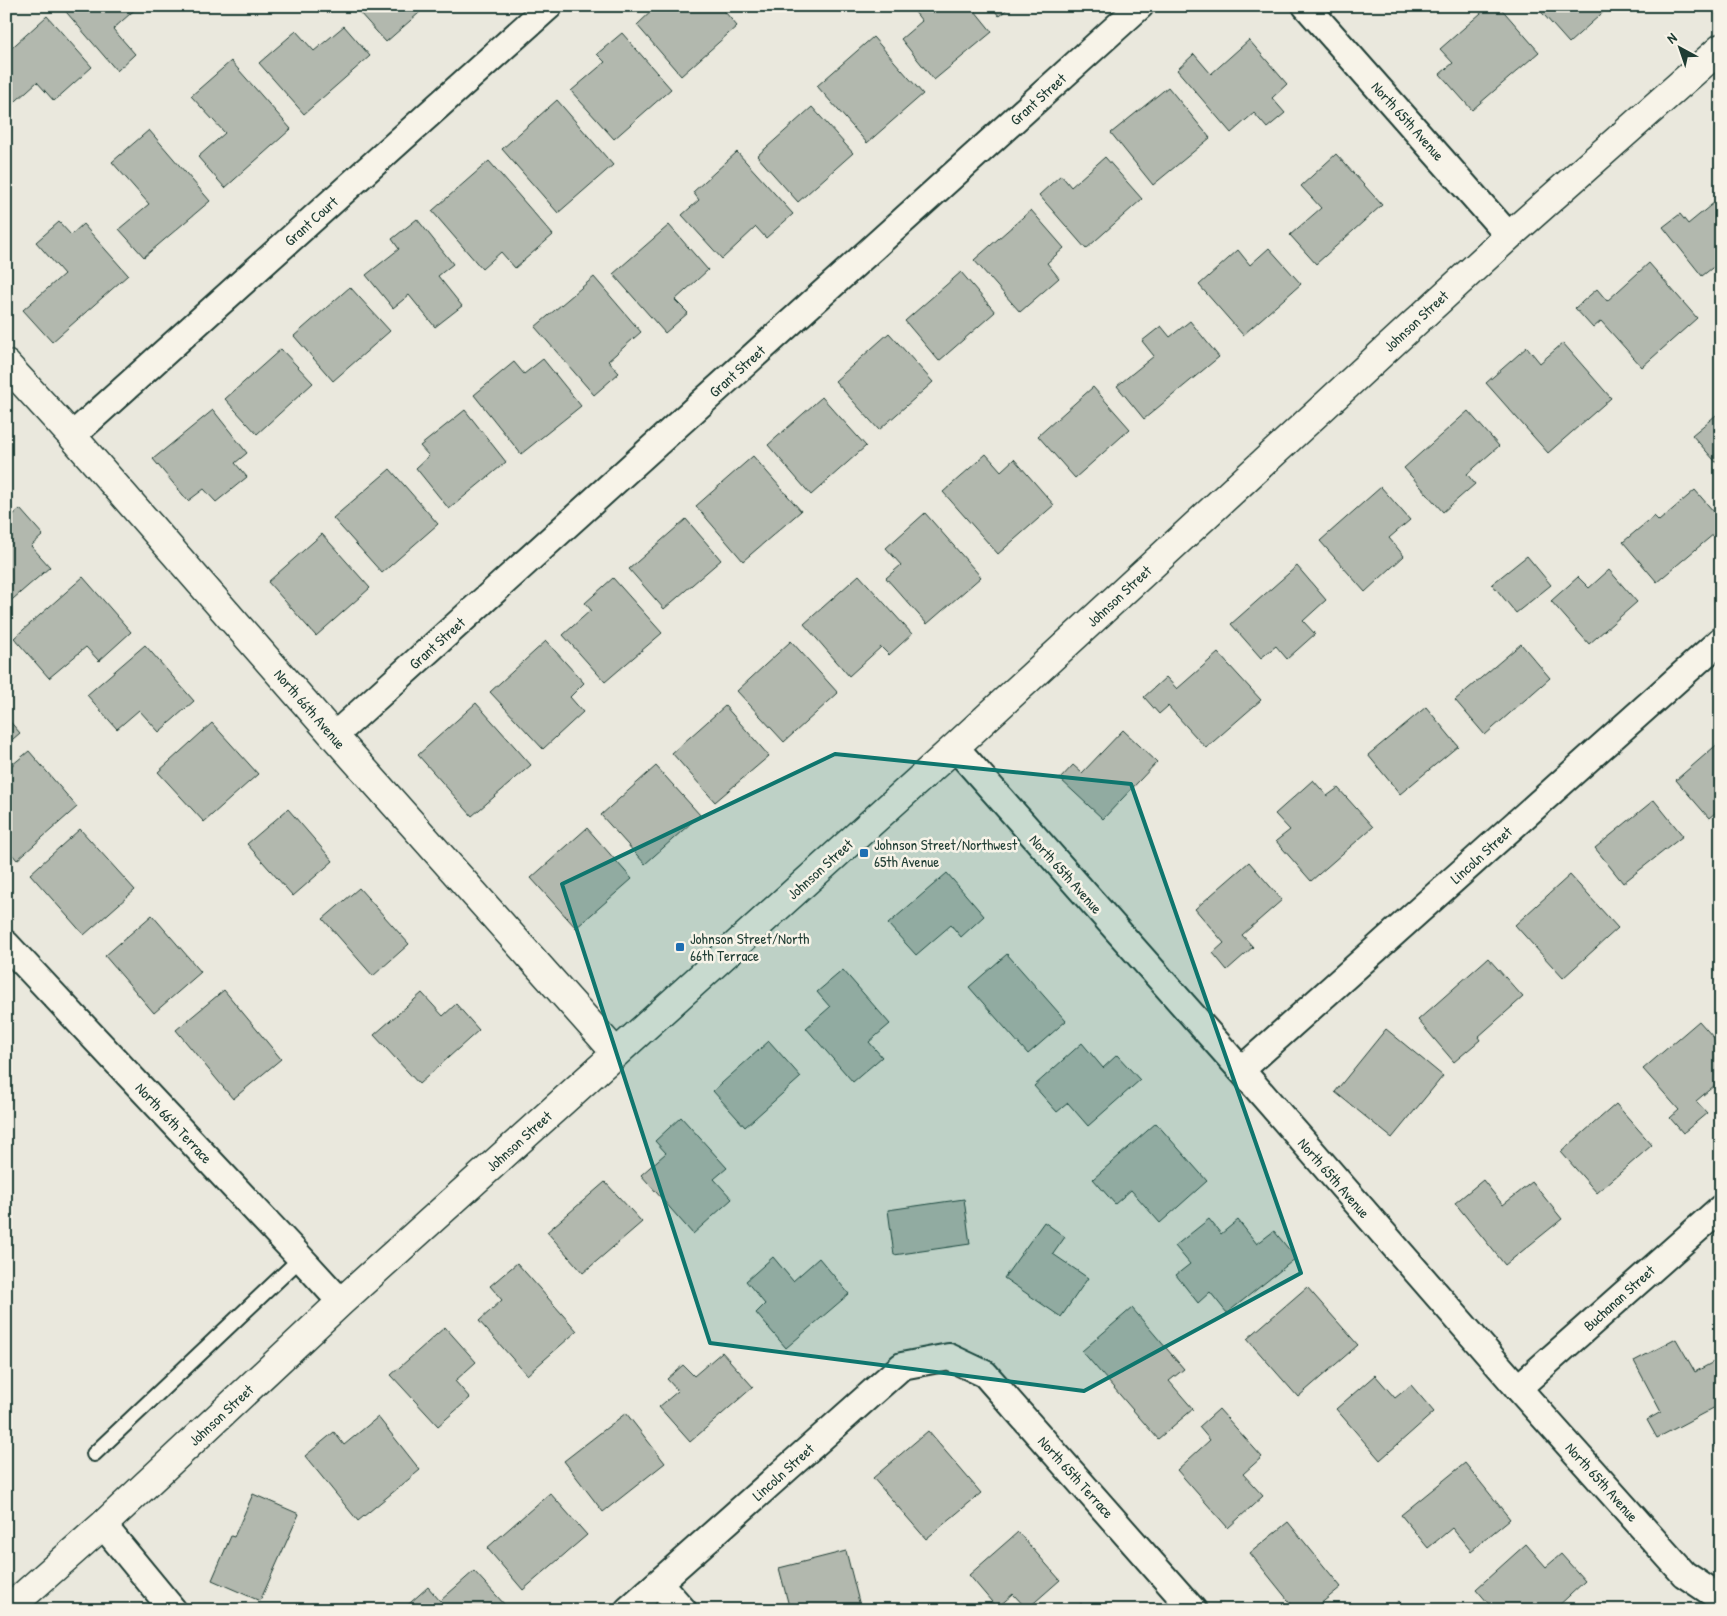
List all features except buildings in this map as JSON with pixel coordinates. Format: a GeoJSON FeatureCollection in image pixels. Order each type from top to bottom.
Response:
{"type":"FeatureCollection","features":[{"type":"Feature","properties":{"kind":"street","name":"Grant Court"},"geometry":{"type":"LineString","coordinates":[[72,436],[549,6]]}},
{"type":"Feature","properties":{"kind":"street","name":"Grant Street"},"geometry":{"type":"LineString","coordinates":[[334,736],[1140,6]]}},
{"type":"Feature","properties":{"kind":"street","name":"North 65th Avenue"},"geometry":{"type":"LineString","coordinates":[[1306,6],[1509,236]]}},
{"type":"Feature","properties":{"kind":"street","name":"Johnson Street"},"geometry":{"type":"LineString","coordinates":[[7,1610],[103,1525],[341,1302],[955,748],[1509,236],[1721,48]]}},
{"type":"Feature","properties":{"kind":"street","name":"North 66th Avenue"},"geometry":{"type":"LineString","coordinates":[[6,364],[72,436],[334,736],[616,1053]]}},
{"type":"Feature","properties":{"kind":"street","name":"Lincoln Street"},"geometry":{"type":"LineString","coordinates":[[1241,1070],[1721,640]]}},
{"type":"Feature","properties":{"kind":"street","name":"North 65th Avenue"},"geometry":{"type":"LineString","coordinates":[[955,748],[1684,1574],[1721,1599]]}},
{"type":"Feature","properties":{"kind":"street","name":"North 66th Terrace"},"geometry":{"type":"LineString","coordinates":[[6,944],[341,1302]]}},
{"type":"Feature","properties":{"kind":"street","name":"Buchanan Street"},"geometry":{"type":"LineString","coordinates":[[1518,1388],[1721,1208]]}},
{"type":"Feature","properties":{"kind":"street","name":"Lincoln Street"},"geometry":{"type":"LineString","coordinates":[[628,1610],[902,1366],[949,1357]]}},
{"type":"Feature","properties":{"kind":"street","name":"North 65th Terrace"},"geometry":{"type":"LineString","coordinates":[[949,1357],[984,1374],[1193,1610]]}},
{"type":"Feature","properties":{"kind":"street"},"geometry":{"type":"LineString","coordinates":[[103,1525],[173,1610]]}},
{"type":"Feature","properties":{"kind":"street"},"geometry":{"type":"LineString","coordinates":[[659,1583],[682,1610]]}},
{"type":"Feature","properties":{"kind":"lane"},"geometry":{"type":"LineString","coordinates":[[94,1454],[301,1258]]}},
{"type":"Feature","properties":{"kind":"highlighted area"},"geometry":{"type":"Polygon","coordinates":[[[835,754],[1131,784],[1301,1273],[1084,1391],[710,1343],[562,884],[835,754]]]}},
{"type":"Feature","properties":{"kind":"place","name":"Johnson Street/Northwest 65th Avenue"},"geometry":{"type":"Point","coordinates":[864,853]}},
{"type":"Feature","properties":{"kind":"place","name":"Johnson Street/North 66th Terrace"},"geometry":{"type":"Point","coordinates":[680,947]}}]}
